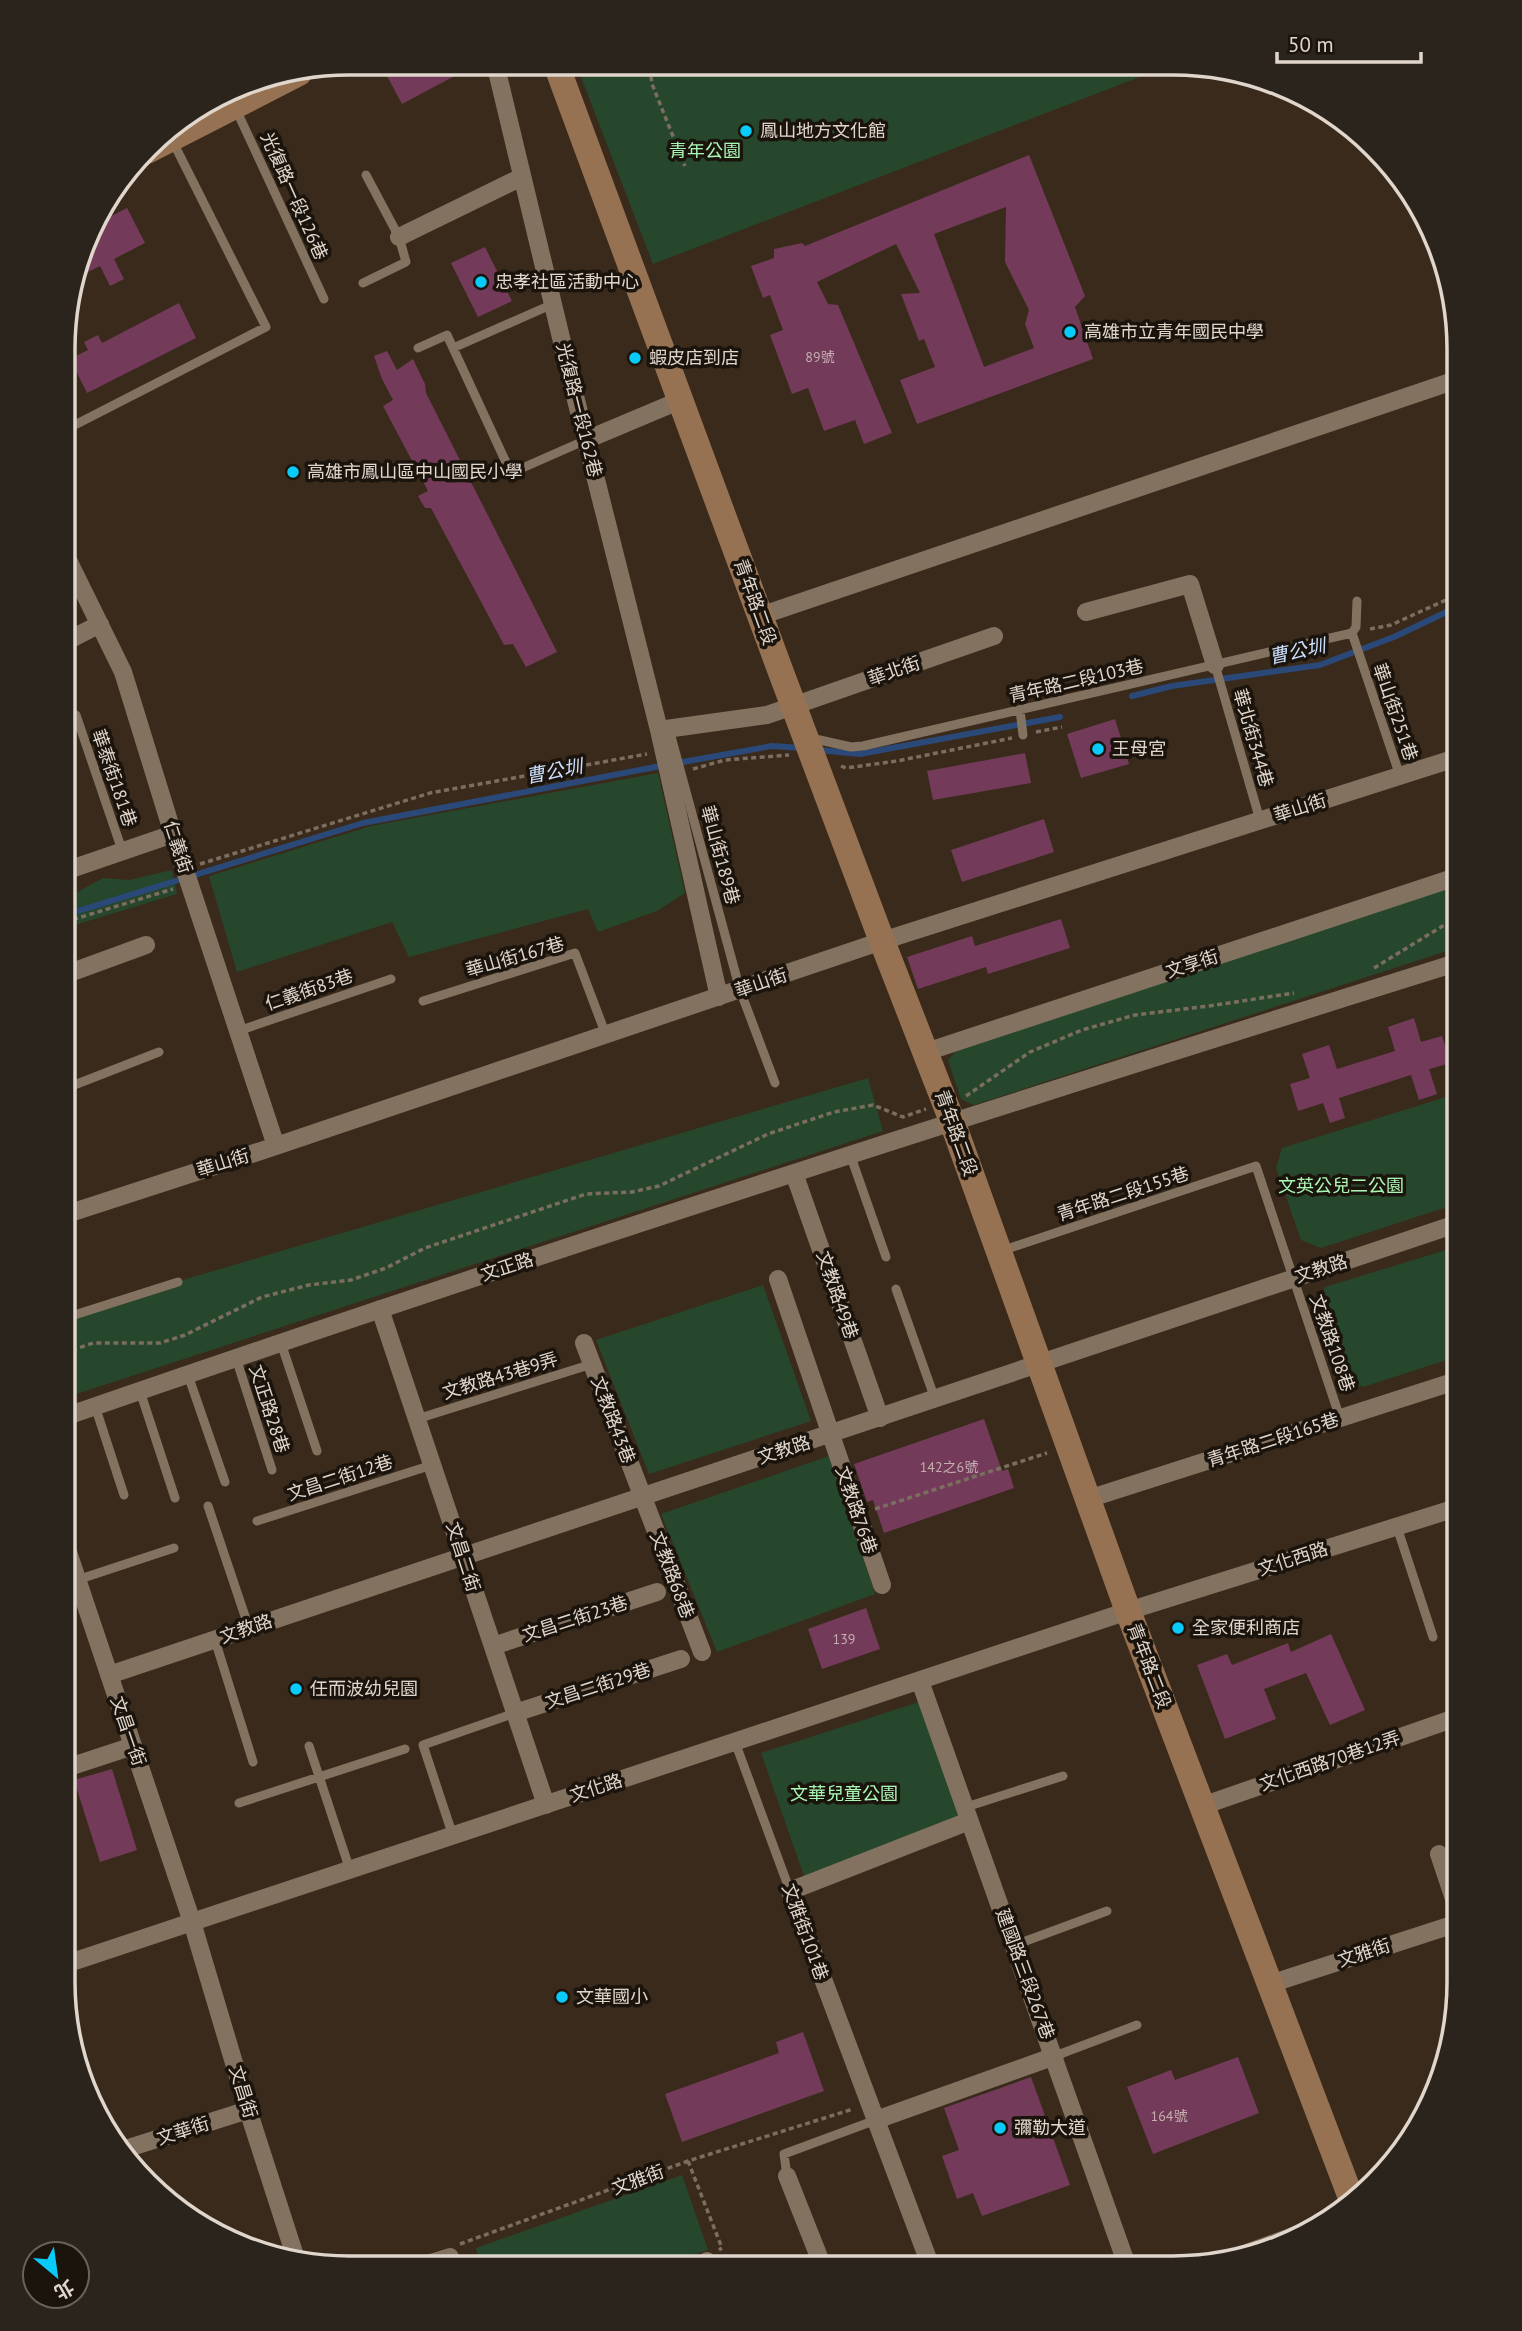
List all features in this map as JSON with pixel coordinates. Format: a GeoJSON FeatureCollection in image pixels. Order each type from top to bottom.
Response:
{"type":"FeatureCollection","features":[{"type":"Feature","properties":{"kind":"street","name":"光復路一段162巷"},"geometry":{"type":"LineString","coordinates":[[498,75],[586,440],[664,729],[668,754],[677,772],[719,998]]}},
{"type":"Feature","properties":{"kind":"street","name":"青年路二段"},"geometry":{"type":"LineString","coordinates":[[560,75],[809,747],[952,1121],[1128,1611],[1349,2191]]}},
{"type":"Feature","properties":{"kind":"street"},"geometry":{"type":"LineString","coordinates":[[399,237],[522,177]]}},
{"type":"Feature","properties":{"kind":"street"},"geometry":{"type":"LineString","coordinates":[[760,616],[1447,383]]}},
{"type":"Feature","properties":{"kind":"street"},"geometry":{"type":"LineString","coordinates":[[586,440],[681,400]]}},
{"type":"Feature","properties":{"kind":"street","name":"仁義街"},"geometry":{"type":"LineString","coordinates":[[75,574],[123,671],[173,834],[276,1146]]}},
{"type":"Feature","properties":{"kind":"street"},"geometry":{"type":"LineString","coordinates":[[1086,612],[1191,584],[1215,668]]}},
{"type":"Feature","properties":{"kind":"street"},"geometry":{"type":"LineString","coordinates":[[75,637],[100,624]]}},
{"type":"Feature","properties":{"kind":"street","name":"華北街"},"geometry":{"type":"LineString","coordinates":[[664,729],[767,715],[994,636]]}},
{"type":"Feature","properties":{"kind":"street","name":"華山街"},"geometry":{"type":"LineString","coordinates":[[75,1210],[276,1146],[882,941],[1447,761]]}},
{"type":"Feature","properties":{"kind":"street"},"geometry":{"type":"LineString","coordinates":[[75,867],[173,834]]}},
{"type":"Feature","properties":{"kind":"street","name":"文享街"},"geometry":{"type":"LineString","coordinates":[[926,1052],[1447,880]]}},
{"type":"Feature","properties":{"kind":"street"},"geometry":{"type":"LineString","coordinates":[[75,971],[146,945]]}},
{"type":"Feature","properties":{"kind":"street"},"geometry":{"type":"LineString","coordinates":[[952,1121],[1447,966]]}},
{"type":"Feature","properties":{"kind":"street","name":"文正路"},"geometry":{"type":"LineString","coordinates":[[75,1413],[380,1309],[952,1121]]}},
{"type":"Feature","properties":{"kind":"street","name":"文教路49巷"},"geometry":{"type":"LineString","coordinates":[[794,1173],[880,1418]]}},
{"type":"Feature","properties":{"kind":"street","name":"文教路"},"geometry":{"type":"LineString","coordinates":[[109,1675],[1447,1227]]}},
{"type":"Feature","properties":{"kind":"street","name":"文教路76巷"},"geometry":{"type":"LineString","coordinates":[[778,1279],[882,1585]]}},
{"type":"Feature","properties":{"kind":"street","name":"文昌二街"},"geometry":{"type":"LineString","coordinates":[[380,1309],[546,1805]]}},
{"type":"Feature","properties":{"kind":"street","name":"文教路43巷"},"geometry":{"type":"LineString","coordinates":[[584,1343],[643,1497]]}},
{"type":"Feature","properties":{"kind":"street","name":"青年路二段165巷"},"geometry":{"type":"LineString","coordinates":[[1088,1499],[1447,1384]]}},
{"type":"Feature","properties":{"kind":"street","name":"文教路68巷"},"geometry":{"type":"LineString","coordinates":[[643,1497],[702,1653]]}},
{"type":"Feature","properties":{"kind":"street","name":"文化西路"},"geometry":{"type":"LineString","coordinates":[[1128,1611],[1447,1511]]}},
{"type":"Feature","properties":{"kind":"street","name":"文昌一街"},"geometry":{"type":"LineString","coordinates":[[75,1582],[192,1922]]}},
{"type":"Feature","properties":{"kind":"street","name":"文昌二街23巷"},"geometry":{"type":"LineString","coordinates":[[493,1646],[657,1592]]}},
{"type":"Feature","properties":{"kind":"street","name":"文化路"},"geometry":{"type":"LineString","coordinates":[[75,1961],[1128,1611]]}},
{"type":"Feature","properties":{"kind":"street","name":"文昌二街29巷"},"geometry":{"type":"LineString","coordinates":[[515,1713],[681,1659]]}},
{"type":"Feature","properties":{"kind":"street","name":"建國路三段267巷"},"geometry":{"type":"LineString","coordinates":[[920,1681],[1124,2256]]}},
{"type":"Feature","properties":{"kind":"street","name":"文化西路70巷12弄"},"geometry":{"type":"LineString","coordinates":[[1202,1806],[1447,1721]]}},
{"type":"Feature","properties":{"kind":"street"},"geometry":{"type":"LineString","coordinates":[[75,1765],[133,1746]]}},
{"type":"Feature","properties":{"kind":"street"},"geometry":{"type":"LineString","coordinates":[[790,1891],[966,1814]]}},
{"type":"Feature","properties":{"kind":"street"},"geometry":{"type":"LineString","coordinates":[[1439,1854],[1447,1878]]}},
{"type":"Feature","properties":{"kind":"street","name":"文雅街101巷"},"geometry":{"type":"LineString","coordinates":[[790,1891],[927,2256]]}},
{"type":"Feature","properties":{"kind":"street","name":"文昌街"},"geometry":{"type":"LineString","coordinates":[[192,1922],[293,2249]]}},
{"type":"Feature","properties":{"kind":"street","name":"文雅街"},"geometry":{"type":"LineString","coordinates":[[1270,1984],[1447,1927]]}},
{"type":"Feature","properties":{"kind":"street"},"geometry":{"type":"LineString","coordinates":[[872,2112],[1055,2056]]}},
{"type":"Feature","properties":{"kind":"street","name":"文華街"},"geometry":{"type":"LineString","coordinates":[[131,2147],[248,2110]]}},
{"type":"Feature","properties":{"kind":"street"},"geometry":{"type":"LineString","coordinates":[[787,2176],[819,2256]]}},
{"type":"Feature","properties":{"kind":"lane","name":"光復路一段126巷"},"geometry":{"type":"LineString","coordinates":[[233,102],[324,299]]}},
{"type":"Feature","properties":{"kind":"lane"},"geometry":{"type":"LineString","coordinates":[[75,425],[266,327],[172,140]]}},
{"type":"Feature","properties":{"kind":"lane"},"geometry":{"type":"LineString","coordinates":[[363,284],[406,262],[399,237],[366,175]]}},
{"type":"Feature","properties":{"kind":"lane"},"geometry":{"type":"LineString","coordinates":[[453,348],[553,304]]}},
{"type":"Feature","properties":{"kind":"lane"},"geometry":{"type":"LineString","coordinates":[[418,348],[447,335],[511,473],[586,440]]}},
{"type":"Feature","properties":{"kind":"lane"},"geometry":{"type":"LineString","coordinates":[[1354,637],[1357,601]]}},
{"type":"Feature","properties":{"kind":"lane","name":"華山街251巷"},"geometry":{"type":"LineString","coordinates":[[1354,637],[1400,776]]}},
{"type":"Feature","properties":{"kind":"lane","name":"青年路二段103巷"},"geometry":{"type":"LineString","coordinates":[[809,747],[863,746],[1354,637]]}},
{"type":"Feature","properties":{"kind":"lane","name":"華北街344巷"},"geometry":{"type":"LineString","coordinates":[[1215,668],[1261,820]]}},
{"type":"Feature","properties":{"kind":"lane"},"geometry":{"type":"LineString","coordinates":[[1020,710],[1023,735]]}},
{"type":"Feature","properties":{"kind":"lane","name":"華泰街181巷"},"geometry":{"type":"LineString","coordinates":[[76,715],[122,850]]}},
{"type":"Feature","properties":{"kind":"lane","name":"華山街189巷"},"geometry":{"type":"LineString","coordinates":[[677,772],[740,990],[775,1083]]}},
{"type":"Feature","properties":{"kind":"lane","name":"華山街167巷"},"geometry":{"type":"LineString","coordinates":[[423,1001],[575,953],[606,1035]]}},
{"type":"Feature","properties":{"kind":"lane","name":"仁義街83巷"},"geometry":{"type":"LineString","coordinates":[[238,1031],[391,979]]}},
{"type":"Feature","properties":{"kind":"lane"},"geometry":{"type":"LineString","coordinates":[[75,1085],[159,1052]]}},
{"type":"Feature","properties":{"kind":"lane"},"geometry":{"type":"LineString","coordinates":[[850,1154],[886,1257]]}},
{"type":"Feature","properties":{"kind":"lane","name":"青年路二段155巷"},"geometry":{"type":"LineString","coordinates":[[999,1251],[1256,1166]]}},
{"type":"Feature","properties":{"kind":"lane","name":"文教路108巷"},"geometry":{"type":"LineString","coordinates":[[1256,1166],[1340,1418]]}},
{"type":"Feature","properties":{"kind":"lane"},"geometry":{"type":"LineString","coordinates":[[75,1315],[178,1282]]}},
{"type":"Feature","properties":{"kind":"lane"},"geometry":{"type":"LineString","coordinates":[[896,1289],[935,1399]]}},
{"type":"Feature","properties":{"kind":"lane"},"geometry":{"type":"LineString","coordinates":[[281,1343],[317,1451]]}},
{"type":"Feature","properties":{"kind":"lane","name":"文正路28巷"},"geometry":{"type":"LineString","coordinates":[[236,1358],[272,1470]]}},
{"type":"Feature","properties":{"kind":"lane","name":"文教路43巷9弄"},"geometry":{"type":"LineString","coordinates":[[417,1419],[592,1364]]}},
{"type":"Feature","properties":{"kind":"lane"},"geometry":{"type":"LineString","coordinates":[[188,1375],[225,1482]]}},
{"type":"Feature","properties":{"kind":"lane"},"geometry":{"type":"LineString","coordinates":[[140,1391],[175,1498]]}},
{"type":"Feature","properties":{"kind":"lane"},"geometry":{"type":"LineString","coordinates":[[95,1406],[124,1495]]}},
{"type":"Feature","properties":{"kind":"lane","name":"文昌二街12巷"},"geometry":{"type":"LineString","coordinates":[[257,1521],[432,1465]]}},
{"type":"Feature","properties":{"kind":"lane"},"geometry":{"type":"LineString","coordinates":[[208,1506],[249,1628]]}},
{"type":"Feature","properties":{"kind":"lane"},"geometry":{"type":"LineString","coordinates":[[1397,1527],[1433,1637]]}},
{"type":"Feature","properties":{"kind":"lane"},"geometry":{"type":"LineString","coordinates":[[75,1570],[174,1548]]}},
{"type":"Feature","properties":{"kind":"lane"},"geometry":{"type":"LineString","coordinates":[[215,1640],[253,1762]]}},
{"type":"Feature","properties":{"kind":"lane"},"geometry":{"type":"LineString","coordinates":[[453,1836],[423,1745],[515,1713]]}},
{"type":"Feature","properties":{"kind":"lane","name":"文雅街101巷"},"geometry":{"type":"LineString","coordinates":[[735,1742],[790,1891]]}},
{"type":"Feature","properties":{"kind":"lane"},"geometry":{"type":"LineString","coordinates":[[309,1746],[349,1870]]}},
{"type":"Feature","properties":{"kind":"lane"},"geometry":{"type":"LineString","coordinates":[[239,1803],[405,1749]]}},
{"type":"Feature","properties":{"kind":"lane"},"geometry":{"type":"LineString","coordinates":[[966,1814],[1063,1776]]}},
{"type":"Feature","properties":{"kind":"lane"},"geometry":{"type":"LineString","coordinates":[[1015,1945],[1107,1911]]}},
{"type":"Feature","properties":{"kind":"lane"},"geometry":{"type":"LineString","coordinates":[[1055,2056],[1137,2025]]}},
{"type":"Feature","properties":{"kind":"lane"},"geometry":{"type":"LineString","coordinates":[[787,2176],[785,2154],[872,2112]]}},
{"type":"Feature","properties":{"kind":"path"},"geometry":{"type":"LineString","coordinates":[[653,75],[652,84],[685,166]]}},
{"type":"Feature","properties":{"kind":"path"},"geometry":{"type":"LineString","coordinates":[[1354,637],[1391,625],[1447,599]]}},
{"type":"Feature","properties":{"kind":"path"},"geometry":{"type":"LineString","coordinates":[[677,772],[725,760],[782,754],[809,747],[846,768],[897,761],[1062,727]]}},
{"type":"Feature","properties":{"kind":"path"},"geometry":{"type":"LineString","coordinates":[[75,918],[187,876],[430,793],[668,754]]}},
{"type":"Feature","properties":{"kind":"path"},"geometry":{"type":"LineString","coordinates":[[1371,970],[1447,923]]}},
{"type":"Feature","properties":{"kind":"path"},"geometry":{"type":"LineString","coordinates":[[966,1096],[1030,1052],[1082,1030],[1135,1015],[1299,992]]}},
{"type":"Feature","properties":{"kind":"path"},"geometry":{"type":"LineString","coordinates":[[75,1349],[93,1343],[160,1343],[185,1335],[262,1297],[309,1285],[351,1280],[386,1268],[425,1248],[586,1194],[632,1192],[659,1186],[768,1134],[834,1112],[873,1105],[903,1117]]}},
{"type":"Feature","properties":{"kind":"path"},"geometry":{"type":"LineString","coordinates":[[858,1515],[1069,1446]]}},
{"type":"Feature","properties":{"kind":"path","name":"文雅街"},"geometry":{"type":"LineString","coordinates":[[450,2256],[446,2249],[688,2161],[872,2112]]}},
{"type":"Feature","properties":{"kind":"path"},"geometry":{"type":"LineString","coordinates":[[688,2161],[722,2248],[715,2256]]}},
{"type":"Feature","properties":{"kind":"green space","name":"青年公園"},"geometry":{"type":"Polygon","coordinates":[[[580,75],[1145,75],[653,264],[580,75]]]}},
{"type":"Feature","properties":{"kind":"green space"},"geometry":{"type":"Polygon","coordinates":[[[658,773],[685,893],[657,911],[598,932],[588,909],[409,957],[392,922],[237,972],[209,876],[371,826],[658,773]]]}},
{"type":"Feature","properties":{"kind":"green space"},"geometry":{"type":"Polygon","coordinates":[[[172,870],[177,894],[75,925],[75,893],[103,878],[129,880],[172,870]]]}},
{"type":"Feature","properties":{"kind":"green space"},"geometry":{"type":"Polygon","coordinates":[[[1447,888],[1447,951],[974,1105],[961,1099],[948,1060],[957,1050],[1447,888]]]}},
{"type":"Feature","properties":{"kind":"green space"},"geometry":{"type":"Polygon","coordinates":[[[868,1078],[883,1131],[75,1394],[75,1312],[868,1078]]]}},
{"type":"Feature","properties":{"kind":"green space","name":"文英公兒二公園"},"geometry":{"type":"Polygon","coordinates":[[[1447,1097],[1447,1207],[1321,1248],[1301,1240],[1276,1168],[1282,1148],[1447,1097]]]}},
{"type":"Feature","properties":{"kind":"green space"},"geometry":{"type":"Polygon","coordinates":[[[1447,1250],[1447,1360],[1363,1387],[1344,1379],[1318,1308],[1325,1287],[1447,1250]]]}},
{"type":"Feature","properties":{"kind":"green space"},"geometry":{"type":"Polygon","coordinates":[[[763,1285],[811,1421],[649,1474],[596,1340],[763,1285]]]}},
{"type":"Feature","properties":{"kind":"green space"},"geometry":{"type":"Polygon","coordinates":[[[829,1456],[875,1594],[717,1652],[661,1514],[829,1456]]]}},
{"type":"Feature","properties":{"kind":"green space","name":"文華兒童公園"},"geometry":{"type":"Polygon","coordinates":[[[922,1701],[963,1816],[805,1879],[761,1753],[922,1701]]]}},
{"type":"Feature","properties":{"kind":"green space"},"geometry":{"type":"Polygon","coordinates":[[[682,2175],[708,2250],[689,2256],[478,2256],[476,2248],[682,2175]]]}},
{"type":"Feature","properties":{"kind":"building"},"geometry":{"type":"Polygon","coordinates":[[[386,75],[456,75],[402,104],[386,75]]]}},
{"type":"Feature","properties":{"kind":"building"},"geometry":{"type":"Polygon","coordinates":[[[1029,155],[1085,296],[1075,307],[1093,359],[917,424],[900,380],[935,367],[924,339],[919,341],[901,294],[920,293],[896,244],[817,282],[828,304],[838,305],[892,433],[864,444],[855,420],[824,431],[808,388],[792,394],[770,335],[783,330],[770,295],[763,298],[751,266],[774,258],[774,249],[802,243],[805,246],[1029,155]],[[1006,207],[934,234],[984,367],[1034,348],[1025,324],[1029,310],[1005,262],[1006,207]]]}},
{"type":"Feature","properties":{"kind":"building"},"geometry":{"type":"Polygon","coordinates":[[[127,208],[145,243],[114,259],[124,279],[110,286],[100,266],[87,273],[110,217],[127,208]]]}},
{"type":"Feature","properties":{"kind":"building","name":"忠孝社區活動中心"},"geometry":{"type":"Polygon","coordinates":[[[485,247],[512,301],[478,317],[451,263],[485,247]]]}},
{"type":"Feature","properties":{"kind":"building"},"geometry":{"type":"Polygon","coordinates":[[[179,303],[196,338],[87,393],[75,369],[75,356],[88,350],[84,342],[98,335],[102,343],[179,303]]]}},
{"type":"Feature","properties":{"kind":"building"},"geometry":{"type":"Polygon","coordinates":[[[387,351],[397,370],[413,359],[425,384],[426,393],[557,652],[526,667],[513,644],[504,645],[431,508],[425,508],[418,496],[428,491],[383,406],[393,400],[374,356],[387,351]]]}},
{"type":"Feature","properties":{"kind":"building","name":"王母宮"},"geometry":{"type":"Polygon","coordinates":[[[1115,719],[1129,764],[1081,778],[1067,734],[1115,719]]]}},
{"type":"Feature","properties":{"kind":"building"},"geometry":{"type":"Polygon","coordinates":[[[1025,753],[1031,783],[933,800],[927,771],[1025,753]]]}},
{"type":"Feature","properties":{"kind":"building"},"geometry":{"type":"Polygon","coordinates":[[[1044,819],[1054,852],[962,882],[951,850],[1044,819]]]}},
{"type":"Feature","properties":{"kind":"building"},"geometry":{"type":"Polygon","coordinates":[[[1061,919],[1070,948],[988,974],[986,967],[918,989],[907,957],[972,936],[975,946],[1061,919]]]}},
{"type":"Feature","properties":{"kind":"building"},"geometry":{"type":"Polygon","coordinates":[[[1414,1018],[1421,1042],[1442,1036],[1447,1051],[1447,1064],[1429,1069],[1437,1094],[1419,1100],[1411,1075],[1339,1098],[1345,1118],[1330,1123],[1323,1103],[1298,1111],[1290,1084],[1310,1078],[1302,1054],[1329,1045],[1337,1069],[1395,1051],[1388,1027],[1414,1018]]]}},
{"type":"Feature","properties":{"kind":"building"},"geometry":{"type":"Polygon","coordinates":[[[984,1419],[1002,1471],[1008,1469],[1014,1488],[884,1533],[873,1500],[867,1502],[854,1464],[984,1419]]]}},
{"type":"Feature","properties":{"kind":"building"},"geometry":{"type":"Polygon","coordinates":[[[866,1608],[880,1649],[822,1669],[808,1629],[866,1608]]]}},
{"type":"Feature","properties":{"kind":"building"},"geometry":{"type":"Polygon","coordinates":[[[1331,1634],[1365,1710],[1330,1725],[1306,1673],[1264,1689],[1276,1719],[1225,1739],[1197,1665],[1227,1654],[1232,1665],[1288,1643],[1291,1652],[1331,1634]]]}},
{"type":"Feature","properties":{"kind":"building"},"geometry":{"type":"Polygon","coordinates":[[[112,1769],[137,1850],[100,1862],[75,1780],[112,1769]]]}},
{"type":"Feature","properties":{"kind":"building"},"geometry":{"type":"Polygon","coordinates":[[[803,2032],[824,2091],[682,2142],[665,2094],[779,2053],[776,2042],[803,2032]]]}},
{"type":"Feature","properties":{"kind":"building"},"geometry":{"type":"Polygon","coordinates":[[[1238,2057],[1259,2113],[1153,2154],[1127,2087],[1171,2070],[1175,2080],[1238,2057]]]}},
{"type":"Feature","properties":{"kind":"building","name":"彌勒大道"},"geometry":{"type":"Polygon","coordinates":[[[1031,2077],[1070,2185],[982,2216],[973,2193],[957,2199],[942,2156],[959,2150],[944,2108],[1031,2077]]]}},
{"type":"Feature","properties":{"kind":"waterway","name":"曹公圳"},"geometry":{"type":"LineString","coordinates":[[1132,696],[1172,686],[1320,665],[1394,637],[1447,612]]}},
{"type":"Feature","properties":{"kind":"waterway","name":"曹公圳"},"geometry":{"type":"LineString","coordinates":[[819,750],[860,754],[1060,717]]}},
{"type":"Feature","properties":{"kind":"waterway","name":"曹公圳"},"geometry":{"type":"LineString","coordinates":[[677,763],[772,746],[801,748]]}},
{"type":"Feature","properties":{"kind":"waterway","name":"曹公圳"},"geometry":{"type":"LineString","coordinates":[[75,912],[363,823],[666,765]]}},
{"type":"Feature","properties":{"kind":"place","name":"鳳山地方文化館"},"geometry":{"type":"Point","coordinates":[746,131]}},
{"type":"Feature","properties":{"kind":"place","name":"忠孝社區活動中心"},"geometry":{"type":"Point","coordinates":[481,282]}},
{"type":"Feature","properties":{"kind":"place","name":"高雄市立青年國民中學"},"geometry":{"type":"Point","coordinates":[1070,332]}},
{"type":"Feature","properties":{"kind":"place","name":"蝦皮店到店"},"geometry":{"type":"Point","coordinates":[635,358]}},
{"type":"Feature","properties":{"kind":"place","name":"高雄市鳳山區中山國民小學"},"geometry":{"type":"Point","coordinates":[293,472]}},
{"type":"Feature","properties":{"kind":"place","name":"王母宮"},"geometry":{"type":"Point","coordinates":[1098,749]}},
{"type":"Feature","properties":{"kind":"place","name":"全家便利商店"},"geometry":{"type":"Point","coordinates":[1178,1628]}},
{"type":"Feature","properties":{"kind":"place","name":"任而波幼兒園"},"geometry":{"type":"Point","coordinates":[296,1689]}},
{"type":"Feature","properties":{"kind":"place","name":"文華國小"},"geometry":{"type":"Point","coordinates":[562,1997]}},
{"type":"Feature","properties":{"kind":"place","name":"彌勒大道"},"geometry":{"type":"Point","coordinates":[1000,2128]}}]}
